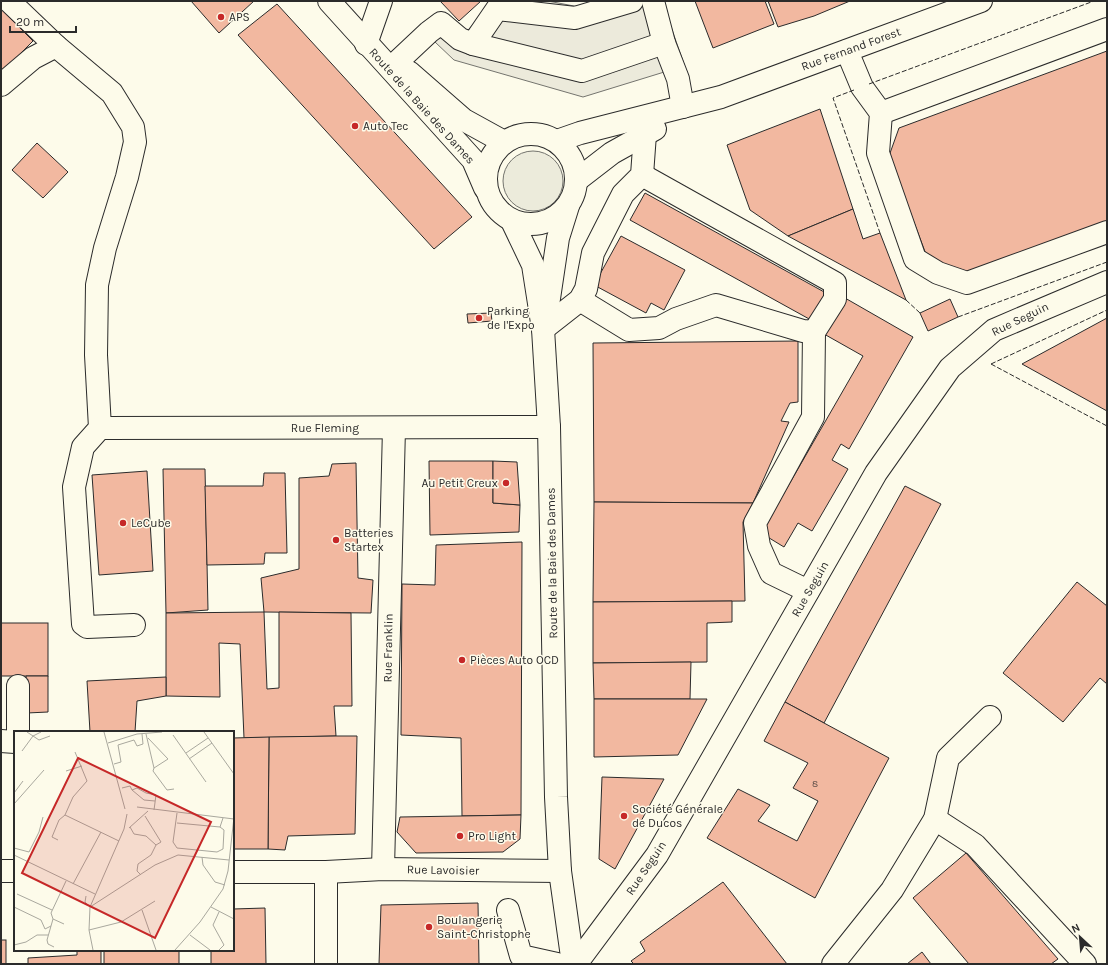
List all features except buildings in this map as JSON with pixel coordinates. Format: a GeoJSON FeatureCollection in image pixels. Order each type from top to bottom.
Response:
{"type":"FeatureCollection","features":[{"type":"Feature","properties":{"kind":"street"},"geometry":{"type":"LineString","coordinates":[[9,1],[56,46],[112,93],[133,127],[135,142],[128,177],[105,248],[97,285],[96,355],[100,428],[83,447],[74,487],[82,618],[87,627],[134,625]]}},
{"type":"Feature","properties":{"kind":"street","name":"Route de la Baie des Dames"},"geometry":{"type":"LineString","coordinates":[[329,1],[366,44],[473,160],[487,191]]}},
{"type":"Feature","properties":{"kind":"street"},"geometry":{"type":"LineString","coordinates":[[366,44],[381,1]]}},
{"type":"Feature","properties":{"kind":"street"},"geometry":{"type":"LineString","coordinates":[[473,44],[497,9],[575,18],[632,1]]}},
{"type":"Feature","properties":{"kind":"street"},"geometry":{"type":"LineString","coordinates":[[653,1],[664,43],[678,79],[683,108]]}},
{"type":"Feature","properties":{"kind":"street","name":"Rue Fernand Forest"},"geometry":{"type":"LineString","coordinates":[[557,141],[580,133],[683,108],[721,97],[981,1]]}},
{"type":"Feature","properties":{"kind":"street"},"geometry":{"type":"LineString","coordinates":[[397,62],[429,32],[441,23],[460,39],[473,44],[582,71],[664,43]]}},
{"type":"Feature","properties":{"kind":"street"},"geometry":{"type":"LineString","coordinates":[[881,113],[1107,29]]}},
{"type":"Feature","properties":{"kind":"street","name":"Route de la Baie des Dames"},"geometry":{"type":"LineString","coordinates":[[366,44],[397,62],[464,120],[504,142]]}},
{"type":"Feature","properties":{"kind":"street"},"geometry":{"type":"LineString","coordinates":[[1,85],[33,58],[56,46]]}},
{"type":"Feature","properties":{"kind":"street"},"geometry":{"type":"LineString","coordinates":[[847,51],[862,87],[881,113],[878,153],[914,259],[938,273],[967,283],[1107,232]]}},
{"type":"Feature","properties":{"kind":"street","name":"Rue Fernand Forest"},"geometry":{"type":"LineString","coordinates":[[577,180],[612,153],[645,134],[721,97]]}},
{"type":"Feature","properties":{"kind":"street"},"geometry":{"type":"LineString","coordinates":[[543,329],[580,300],[586,289],[593,253],[623,194],[642,175],[645,134]]}},
{"type":"Feature","properties":{"kind":"street"},"geometry":{"type":"LineString","coordinates":[[518,135],[544,135],[557,141],[564,147],[573,160],[577,180],[574,196],[568,206],[553,220],[538,224],[526,225],[512,221],[497,210],[487,191],[486,170],[492,156],[504,142],[518,135]]}},
{"type":"Feature","properties":{"kind":"street"},"geometry":{"type":"LineString","coordinates":[[642,175],[835,283],[835,298],[814,332],[813,417],[755,523],[759,546],[771,573],[808,591]]}},
{"type":"Feature","properties":{"kind":"street","name":"Route de la Baie des Dames"},"geometry":{"type":"LineString","coordinates":[[543,329],[558,238],[568,206]]}},
{"type":"Feature","properties":{"kind":"street","name":"Route de la Baie des Dames"},"geometry":{"type":"LineString","coordinates":[[512,221],[533,265],[543,329],[550,426],[556,790],[560,871],[573,964]]}},
{"type":"Feature","properties":{"kind":"street","name":"Rue Seguin"},"geometry":{"type":"LineString","coordinates":[[576,964],[657,855],[876,473],[950,368],[994,330],[1107,282]]}},
{"type":"Feature","properties":{"kind":"street"},"geometry":{"type":"LineString","coordinates":[[580,300],[629,330],[658,328],[676,319],[716,305],[803,331],[814,332]]}},
{"type":"Feature","properties":{"kind":"street","name":"Rue Fleming"},"geometry":{"type":"LineString","coordinates":[[100,428],[394,428],[550,426]]}},
{"type":"Feature","properties":{"kind":"street","name":"Rue Franklin"},"geometry":{"type":"LineString","coordinates":[[383,869],[394,428]]}},
{"type":"Feature","properties":{"kind":"street"},"geometry":{"type":"LineString","coordinates":[[18,686],[18,731]]}},
{"type":"Feature","properties":{"kind":"street"},"geometry":{"type":"LineString","coordinates":[[833,964],[892,890],[935,819],[948,758],[990,717]]}},
{"type":"Feature","properties":{"kind":"street"},"geometry":{"type":"LineString","coordinates":[[1,741],[14,742]]}},
{"type":"Feature","properties":{"kind":"street"},"geometry":{"type":"LineString","coordinates":[[935,819],[975,845],[1084,964]]}},
{"type":"Feature","properties":{"kind":"street","name":"Rue Lavoisier"},"geometry":{"type":"LineString","coordinates":[[234,872],[326,872],[383,869],[560,871]]}},
{"type":"Feature","properties":{"kind":"street"},"geometry":{"type":"LineString","coordinates":[[1,871],[14,871]]}},
{"type":"Feature","properties":{"kind":"street"},"geometry":{"type":"LineString","coordinates":[[326,872],[326,964]]}},
{"type":"Feature","properties":{"kind":"street"},"geometry":{"type":"LineString","coordinates":[[508,910],[521,956],[557,964]]}},
{"type":"Feature","properties":{"kind":"shaded area"},"geometry":{"type":"Polygon","coordinates":[[[494,1],[548,1],[579,7],[662,1],[684,64],[674,69],[583,97],[454,60],[435,42],[448,29],[460,39],[494,1]]]}},
{"type":"Feature","properties":{"kind":"shaded area"},"geometry":{"type":"Polygon","coordinates":[[[533,151],[549,156],[554,160],[558,165],[563,181],[558,197],[554,202],[549,206],[533,211],[517,206],[512,202],[508,197],[503,181],[508,165],[512,160],[517,156],[533,151]]]}},
{"type":"Feature","properties":{"kind":"fence"},"geometry":{"type":"LineString","coordinates":[[869,84],[1094,1]]}},
{"type":"Feature","properties":{"kind":"fence"},"geometry":{"type":"LineString","coordinates":[[854,90],[833,98],[880,233]]}},
{"type":"Feature","properties":{"kind":"fence"},"geometry":{"type":"LineString","coordinates":[[958,317],[1107,262]]}},
{"type":"Feature","properties":{"kind":"fence"},"geometry":{"type":"LineString","coordinates":[[906,300],[920,313]]}},
{"type":"Feature","properties":{"kind":"fence"},"geometry":{"type":"LineString","coordinates":[[991,364],[1107,310]]}},
{"type":"Feature","properties":{"kind":"fence"},"geometry":{"type":"LineString","coordinates":[[991,364],[1107,426]]}},
{"type":"Feature","properties":{"kind":"place","name":"APS"},"geometry":{"type":"Point","coordinates":[221,17]}},
{"type":"Feature","properties":{"kind":"place","name":"Auto Tec"},"geometry":{"type":"Point","coordinates":[355,126]}},
{"type":"Feature","properties":{"kind":"place","name":"Parking de l'Expo"},"geometry":{"type":"Point","coordinates":[479,318]}},
{"type":"Feature","properties":{"kind":"place","name":"Au Petit Creux"},"geometry":{"type":"Point","coordinates":[506,483]}},
{"type":"Feature","properties":{"kind":"place","name":"LeCube"},"geometry":{"type":"Point","coordinates":[123,523]}},
{"type":"Feature","properties":{"kind":"place","name":"Batteries Startex"},"geometry":{"type":"Point","coordinates":[336,540]}},
{"type":"Feature","properties":{"kind":"place","name":"Pièces Auto OCD"},"geometry":{"type":"Point","coordinates":[462,660]}},
{"type":"Feature","properties":{"kind":"place","name":"Société Générale de Ducos"},"geometry":{"type":"Point","coordinates":[624,816]}},
{"type":"Feature","properties":{"kind":"place","name":"Pro Light"},"geometry":{"type":"Point","coordinates":[460,836]}},
{"type":"Feature","properties":{"kind":"place","name":"Boulangerie Saint-Christophe"},"geometry":{"type":"Point","coordinates":[429,927]}}]}
